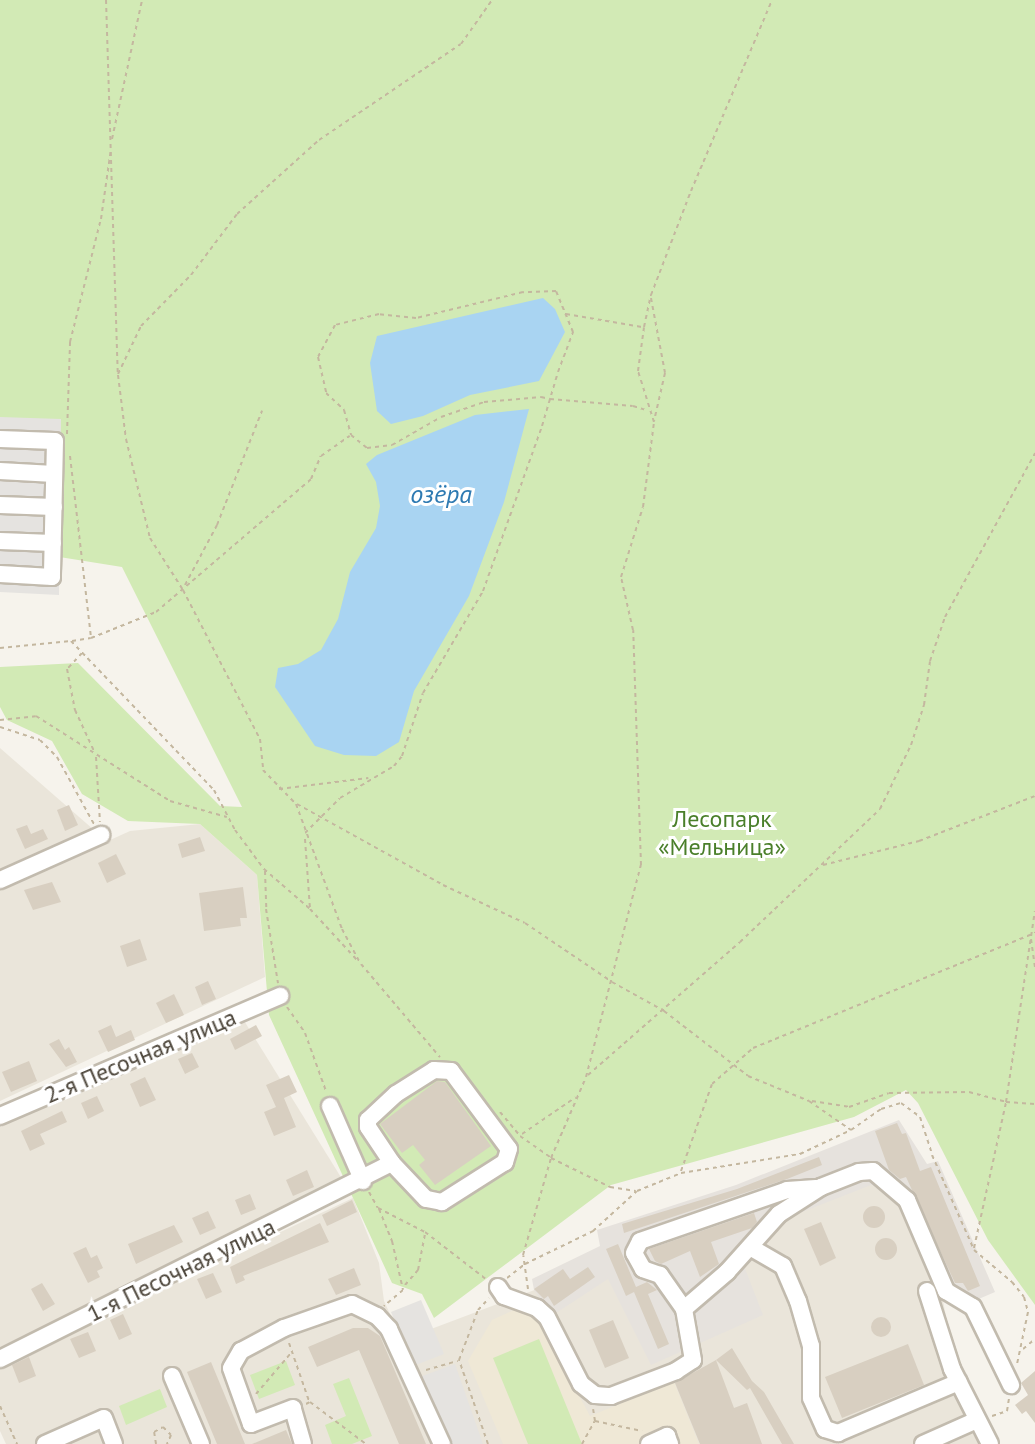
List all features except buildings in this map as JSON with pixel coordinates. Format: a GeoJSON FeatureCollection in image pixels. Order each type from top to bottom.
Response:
{"type":"FeatureCollection","features":[{"type":"Feature","properties":{"kind":"street"},"geometry":{"type":"LineString","coordinates":[[0,439],[55,441],[52,577],[0,574]]}},
{"type":"Feature","properties":{"kind":"street"},"geometry":{"type":"LineString","coordinates":[[0,471],[54,474]]}},
{"type":"Feature","properties":{"kind":"street"},"geometry":{"type":"LineString","coordinates":[[0,505],[54,507]]}},
{"type":"Feature","properties":{"kind":"street"},"geometry":{"type":"LineString","coordinates":[[0,541],[53,543]]}},
{"type":"Feature","properties":{"kind":"street"},"geometry":{"type":"LineString","coordinates":[[0,880],[101,835]]}},
{"type":"Feature","properties":{"kind":"street","name":"2-я Песочная улица"},"geometry":{"type":"LineString","coordinates":[[0,1116],[280,996]]}},
{"type":"Feature","properties":{"kind":"street"},"geometry":{"type":"LineString","coordinates":[[434,1070],[451,1071],[509,1149],[505,1162],[442,1202],[426,1199],[392,1163],[368,1127],[368,1120],[396,1094],[434,1070]]}},
{"type":"Feature","properties":{"kind":"street"},"geometry":{"type":"LineString","coordinates":[[330,1106],[363,1181]]}},
{"type":"Feature","properties":{"kind":"street","name":"1-я Песочная улица"},"geometry":{"type":"LineString","coordinates":[[0,1359],[363,1181],[392,1163]]}},
{"type":"Feature","properties":{"kind":"street"},"geometry":{"type":"LineString","coordinates":[[684,1309],[727,1272],[779,1214],[821,1187],[859,1172],[873,1171],[907,1200],[946,1291],[973,1307],[1011,1385]]}},
{"type":"Feature","properties":{"kind":"street"},"geometry":{"type":"LineString","coordinates":[[498,1287],[504,1296],[537,1308],[547,1317],[581,1384],[595,1395],[611,1396],[676,1371],[693,1360],[684,1309],[660,1275],[643,1269],[634,1253],[640,1241],[787,1190],[821,1187]]}},
{"type":"Feature","properties":{"kind":"street"},"geometry":{"type":"LineString","coordinates":[[750,1247],[783,1266],[798,1301],[811,1346],[811,1398],[825,1429],[838,1433],[959,1382]]}},
{"type":"Feature","properties":{"kind":"street"},"geometry":{"type":"LineString","coordinates":[[927,1291],[959,1382],[990,1444]]}},
{"type":"Feature","properties":{"kind":"street"},"geometry":{"type":"LineString","coordinates":[[303,1444],[293,1408],[251,1424],[231,1368],[241,1351],[284,1328],[352,1304],[377,1316],[389,1329],[442,1444]]}},
{"type":"Feature","properties":{"kind":"street"},"geometry":{"type":"LineString","coordinates":[[172,1376],[201,1444]]}},
{"type":"Feature","properties":{"kind":"street"},"geometry":{"type":"LineString","coordinates":[[45,1444],[104,1418],[114,1444]]}},
{"type":"Feature","properties":{"kind":"street"},"geometry":{"type":"LineString","coordinates":[[923,1444],[977,1420]]}},
{"type":"Feature","properties":{"kind":"street"},"geometry":{"type":"LineString","coordinates":[[649,1444],[668,1440]]}},
{"type":"Feature","properties":{"kind":"path"},"geometry":{"type":"LineString","coordinates":[[106,0],[118,375],[126,439],[150,538],[183,590],[260,739],[263,770],[296,804],[323,816],[443,885],[525,923],[612,982],[664,1011],[748,1076],[809,1101],[851,1130]]}},
{"type":"Feature","properties":{"kind":"path"},"geometry":{"type":"LineString","coordinates":[[67,433],[70,342],[101,219],[111,142],[142,0]]}},
{"type":"Feature","properties":{"kind":"path"},"geometry":{"type":"LineString","coordinates":[[118,375],[141,326],[191,275],[237,214],[319,140],[461,44],[492,0]]}},
{"type":"Feature","properties":{"kind":"path"},"geometry":{"type":"LineString","coordinates":[[654,422],[638,371],[651,295],[691,191],[772,0]]}},
{"type":"Feature","properties":{"kind":"path"},"geometry":{"type":"LineString","coordinates":[[305,833],[340,798],[369,778],[394,766],[402,756],[423,693],[483,591],[550,399],[573,332],[556,291],[523,292],[416,318],[379,314],[335,325],[318,357],[326,393],[344,410],[351,435],[367,448],[392,445],[441,417],[484,402],[550,399],[648,410]]}},
{"type":"Feature","properties":{"kind":"path"},"geometry":{"type":"LineString","coordinates":[[537,1308],[529,1294],[523,1255],[551,1158],[586,1077],[641,865],[633,630],[621,577],[643,507],[654,422],[665,373],[651,295]]}},
{"type":"Feature","properties":{"kind":"path"},"geometry":{"type":"LineString","coordinates":[[566,314],[644,327]]}},
{"type":"Feature","properties":{"kind":"path"},"geometry":{"type":"LineString","coordinates":[[183,590],[217,525],[262,411]]}},
{"type":"Feature","properties":{"kind":"path"},"geometry":{"type":"LineString","coordinates":[[0,648],[91,638],[156,612],[311,479],[321,456],[351,435]]}},
{"type":"Feature","properties":{"kind":"path"},"geometry":{"type":"LineString","coordinates":[[69,449],[91,638]]}},
{"type":"Feature","properties":{"kind":"path"},"geometry":{"type":"LineString","coordinates":[[586,1077],[664,1011],[880,809],[911,745],[945,617],[1035,453]]}},
{"type":"Feature","properties":{"kind":"path"},"geometry":{"type":"LineString","coordinates":[[71,641],[214,790],[228,817],[264,869],[310,909],[360,963],[395,1008],[451,1065]]}},
{"type":"Feature","properties":{"kind":"path"},"geometry":{"type":"LineString","coordinates":[[82,653],[67,669],[75,710],[95,754],[101,835]]}},
{"type":"Feature","properties":{"kind":"path"},"geometry":{"type":"LineString","coordinates":[[0,720],[36,716],[170,801],[228,817]]}},
{"type":"Feature","properties":{"kind":"path"},"geometry":{"type":"LineString","coordinates":[[0,727],[40,740],[57,757],[101,835]]}},
{"type":"Feature","properties":{"kind":"path"},"geometry":{"type":"LineString","coordinates":[[279,789],[369,778]]}},
{"type":"Feature","properties":{"kind":"path"},"geometry":{"type":"LineString","coordinates":[[822,865],[919,841],[1035,796]]}},
{"type":"Feature","properties":{"kind":"path"},"geometry":{"type":"LineString","coordinates":[[296,804],[342,929],[360,963]]}},
{"type":"Feature","properties":{"kind":"path"},"geometry":{"type":"LineString","coordinates":[[305,833],[310,909]]}},
{"type":"Feature","properties":{"kind":"path"},"geometry":{"type":"LineString","coordinates":[[264,869],[266,909],[280,996],[305,1033],[322,1072],[330,1106]]}},
{"type":"Feature","properties":{"kind":"path"},"geometry":{"type":"LineString","coordinates":[[974,1250],[1006,1102],[1035,911]]}},
{"type":"Feature","properties":{"kind":"path"},"geometry":{"type":"LineString","coordinates":[[681,1173],[712,1084],[753,1048],[1035,933]]}},
{"type":"Feature","properties":{"kind":"path"},"geometry":{"type":"LineString","coordinates":[[1031,935],[1035,969]]}},
{"type":"Feature","properties":{"kind":"path"},"geometry":{"type":"LineString","coordinates":[[809,1101],[849,1107],[889,1093],[969,1092],[1006,1102],[1035,1104]]}},
{"type":"Feature","properties":{"kind":"path"},"geometry":{"type":"LineString","coordinates":[[520,1136],[577,1096]]}},
{"type":"Feature","properties":{"kind":"path"},"geometry":{"type":"LineString","coordinates":[[488,1444],[459,1360],[478,1310],[498,1287],[525,1264],[593,1231],[637,1191],[681,1173],[800,1154],[851,1130],[881,1109],[901,1103],[920,1117],[932,1155],[974,1250],[1012,1282],[1024,1297],[1028,1312],[1007,1411],[977,1420]]}},
{"type":"Feature","properties":{"kind":"path"},"geometry":{"type":"LineString","coordinates":[[499,1111],[520,1136],[551,1158],[610,1187],[637,1191]]}},
{"type":"Feature","properties":{"kind":"path"},"geometry":{"type":"LineString","coordinates":[[363,1181],[392,1241],[403,1287]]}},
{"type":"Feature","properties":{"kind":"path"},"geometry":{"type":"LineString","coordinates":[[378,1208],[425,1232],[466,1267],[498,1287]]}},
{"type":"Feature","properties":{"kind":"path"},"geometry":{"type":"LineString","coordinates":[[377,1316],[418,1270],[425,1232]]}},
{"type":"Feature","properties":{"kind":"path"},"geometry":{"type":"LineString","coordinates":[[284,1328],[310,1402],[366,1444]]}},
{"type":"Feature","properties":{"kind":"path"},"geometry":{"type":"LineString","coordinates":[[1022,1350],[1035,1339]]}},
{"type":"Feature","properties":{"kind":"path"},"geometry":{"type":"LineString","coordinates":[[245,1407],[293,1352]]}},
{"type":"Feature","properties":{"kind":"path"},"geometry":{"type":"LineString","coordinates":[[411,1375],[459,1360]]}},
{"type":"Feature","properties":{"kind":"path"},"geometry":{"type":"LineString","coordinates":[[582,1444],[595,1421],[595,1395]]}},
{"type":"Feature","properties":{"kind":"path"},"geometry":{"type":"LineString","coordinates":[[293,1408],[310,1402]]}},
{"type":"Feature","properties":{"kind":"path"},"geometry":{"type":"LineString","coordinates":[[0,1406],[17,1444]]}},
{"type":"Feature","properties":{"kind":"path"},"geometry":{"type":"LineString","coordinates":[[595,1421],[668,1440]]}},
{"type":"Feature","properties":{"kind":"path"},"geometry":{"type":"LineString","coordinates":[[149,1444],[155,1443],[154,1432],[163,1427],[171,1435],[167,1444]]}},
{"type":"Feature","properties":{"kind":"shaded area"},"geometry":{"type":"Polygon","coordinates":[[[0,417],[61,419],[59,595],[0,592],[0,417]]]}},
{"type":"Feature","properties":{"kind":"shaded area"},"geometry":{"type":"Polygon","coordinates":[[[0,748],[94,830],[0,871],[0,748]]]}},
{"type":"Feature","properties":{"kind":"shaded area"},"geometry":{"type":"Polygon","coordinates":[[[200,824],[257,875],[265,977],[0,1101],[0,890],[130,831],[200,824]]]}},
{"type":"Feature","properties":{"kind":"shaded area"},"geometry":{"type":"Polygon","coordinates":[[[238,1011],[347,1187],[0,1347],[0,1124],[238,1011]]]}},
{"type":"Feature","properties":{"kind":"shaded area"},"geometry":{"type":"Polygon","coordinates":[[[899,1120],[927,1164],[938,1161],[995,1292],[960,1307],[942,1300],[900,1203],[880,1186],[871,1185],[787,1218],[744,1266],[763,1315],[651,1365],[608,1279],[553,1315],[534,1290],[532,1279],[600,1246],[597,1230],[736,1185],[899,1120]]]}},
{"type":"Feature","properties":{"kind":"shaded area"},"geometry":{"type":"Polygon","coordinates":[[[913,1147],[967,1424],[979,1444],[6,1444],[0,1431],[0,1364],[353,1198],[379,1263],[384,1301],[402,1340],[913,1147]]]}},
{"type":"Feature","properties":{"kind":"shaded area"},"geometry":{"type":"Polygon","coordinates":[[[421,1300],[444,1354],[413,1366],[391,1312],[421,1300]]]}},
{"type":"Feature","properties":{"kind":"shaded area"},"geometry":{"type":"Polygon","coordinates":[[[516,1309],[536,1316],[590,1416],[674,1382],[699,1444],[503,1444],[468,1361],[492,1320],[516,1309]]]}},
{"type":"Feature","properties":{"kind":"shaded area"},"geometry":{"type":"Polygon","coordinates":[[[455,1364],[483,1444],[448,1444],[417,1378],[455,1364]]]}},
{"type":"Feature","properties":{"kind":"green space","name":"Лесопарк «Мельница»"},"geometry":{"type":"Polygon","coordinates":[[[0,0],[1035,0],[1035,1305],[988,1240],[918,1103],[906,1090],[854,1117],[611,1185],[434,1318],[422,1294],[392,1283],[269,1015],[257,875],[200,824],[128,821],[82,794],[52,741],[7,720],[0,707],[0,667],[78,663],[220,806],[242,807],[122,567],[47,555],[0,502],[0,0]]]}},
{"type":"Feature","properties":{"kind":"green space"},"geometry":{"type":"Polygon","coordinates":[[[539,1339],[582,1444],[528,1444],[493,1358],[539,1339]]]}},
{"type":"Feature","properties":{"kind":"green space"},"geometry":{"type":"Polygon","coordinates":[[[286,1361],[295,1385],[259,1399],[250,1375],[286,1361]]]}},
{"type":"Feature","properties":{"kind":"green space"},"geometry":{"type":"Polygon","coordinates":[[[349,1378],[372,1436],[352,1444],[332,1444],[325,1425],[346,1416],[333,1384],[349,1378]]]}},
{"type":"Feature","properties":{"kind":"green space"},"geometry":{"type":"Polygon","coordinates":[[[160,1389],[167,1407],[126,1425],[119,1406],[160,1389]]]}},
{"type":"Feature","properties":{"kind":"water"},"geometry":{"type":"Polygon","coordinates":[[[543,298],[555,309],[565,332],[539,381],[470,395],[423,416],[391,424],[377,411],[370,363],[377,336],[543,298]]]}},
{"type":"Feature","properties":{"kind":"water","name":"озёра"},"geometry":{"type":"Polygon","coordinates":[[[529,409],[504,502],[469,596],[414,691],[399,742],[376,756],[344,755],[315,746],[275,687],[278,668],[298,664],[321,650],[338,619],[350,572],[376,528],[380,506],[376,482],[366,464],[377,455],[475,415],[529,409]]]}}]}
